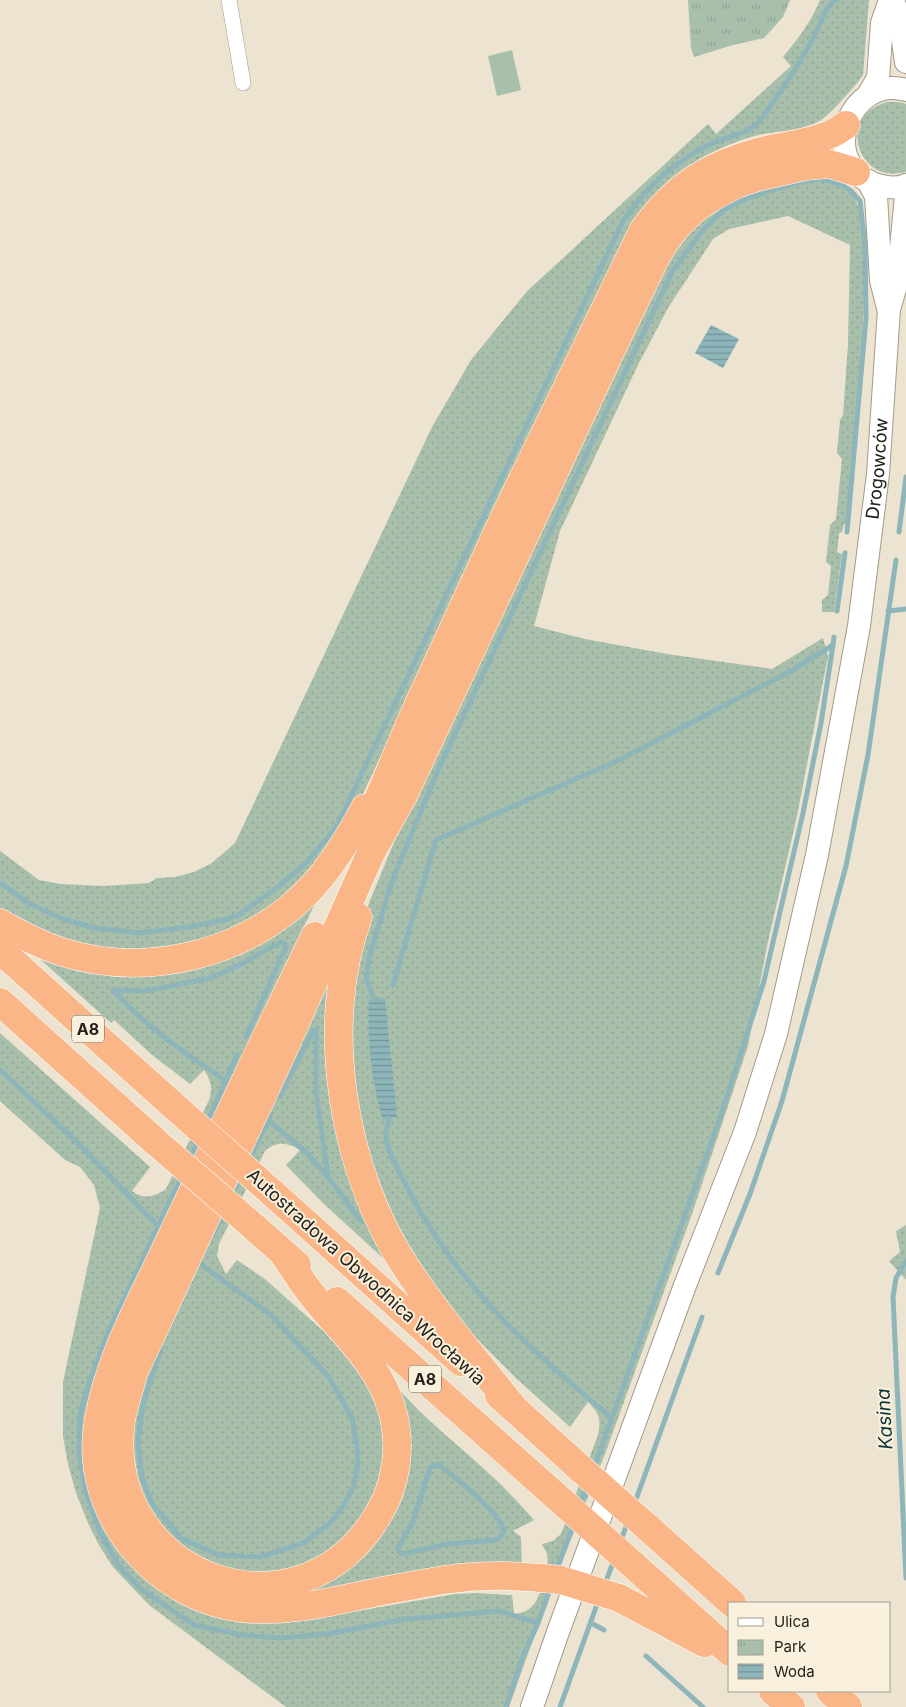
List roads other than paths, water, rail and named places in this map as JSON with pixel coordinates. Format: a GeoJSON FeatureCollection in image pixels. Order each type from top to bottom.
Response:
{"type":"FeatureCollection","features":[{"type":"Feature","properties":{"kind":"highway"},"geometry":{"type":"LineString","coordinates":[[728,1656],[619,1598],[561,1580],[490,1576],[451,1579],[297,1608],[263,1610],[240,1608],[212,1602],[175,1585],[158,1574],[132,1547],[120,1531],[110,1511],[98,1468],[96,1444],[98,1423],[110,1374],[120,1348],[232,1108],[357,849],[412,719],[507,512],[643,231],[668,199],[683,186],[724,163],[767,150],[825,137],[846,125]]}},
{"type":"Feature","properties":{"kind":"highway"},"geometry":{"type":"LineString","coordinates":[[283,1253],[313,1296],[372,1366],[385,1389],[397,1432],[395,1470],[383,1507],[371,1528],[357,1545],[339,1560],[301,1579],[269,1586],[230,1583],[210,1577],[182,1563],[159,1544],[143,1525],[131,1503],[123,1476],[120,1453],[120,1428],[133,1374],[276,1066],[370,855],[403,796],[611,350],[664,243],[678,225],[696,208],[737,184],[806,166],[829,164],[862,176]]}},
{"type":"Feature","properties":{"kind":"highway"},"geometry":{"type":"LineString","coordinates":[[0,923],[60,952],[110,962],[178,959],[209,952],[240,940],[282,913],[312,887],[322,875],[347,841],[412,719]]}},
{"type":"Feature","properties":{"kind":"highway"},"geometry":{"type":"LineString","coordinates":[[403,796],[354,928],[347,958],[339,1040],[347,1114],[357,1157],[369,1194],[406,1269],[513,1407]]}},
{"type":"Feature","properties":{"kind":"highway","name":"Autostradowa Obwodnica Wrocławia"},"geometry":{"type":"LineString","coordinates":[[0,950],[731,1602]]}},
{"type":"Feature","properties":{"kind":"highway","name":"Autostradowa Obwodnica Wrocławia"},"geometry":{"type":"LineString","coordinates":[[0,1002],[728,1650]]}},
{"type":"Feature","properties":{"kind":"highway"},"geometry":{"type":"LineString","coordinates":[[774,1692],[791,1707]]}},
{"type":"Feature","properties":{"kind":"highway"},"geometry":{"type":"LineString","coordinates":[[831,1692],[848,1707]]}},
{"type":"Feature","properties":{"kind":"main road"},"geometry":{"type":"LineString","coordinates":[[892,0],[900,20],[906,62]]}},
{"type":"Feature","properties":{"kind":"main road"},"geometry":{"type":"LineString","coordinates":[[846,125],[852,110],[868,95],[878,78],[882,23],[892,0]]}},
{"type":"Feature","properties":{"kind":"main road"},"geometry":{"type":"LineString","coordinates":[[868,95],[889,88],[906,90]]}},
{"type":"Feature","properties":{"kind":"main road","name":"Drogowców"},"geometry":{"type":"LineString","coordinates":[[846,125],[843,141],[846,157],[876,196],[881,280],[888,309]]}},
{"type":"Feature","properties":{"kind":"main road"},"geometry":{"type":"LineString","coordinates":[[862,176],[885,188],[906,184]]}},
{"type":"Feature","properties":{"kind":"main road","name":"Drogowców"},"geometry":{"type":"LineString","coordinates":[[532,1707],[684,1288],[745,1132],[776,1034],[817,855],[859,626],[878,474],[888,309],[898,279],[906,196]]}},
{"type":"Feature","properties":{"kind":"street"},"geometry":{"type":"LineString","coordinates":[[230,0],[243,83]]}},
{"type":"Feature","properties":{"kind":"water"},"geometry":{"type":"Polygon","coordinates":[[[711,325],[739,339],[723,368],[695,353],[711,325]]]}},
{"type":"Feature","properties":{"kind":"water"},"geometry":{"type":"Polygon","coordinates":[[[385,998],[397,1117],[383,1121],[375,1090],[369,1045],[369,999],[385,998]]]}},
{"type":"Feature","properties":{"kind":"waterway"},"geometry":{"type":"LineString","coordinates":[[0,883],[30,904],[63,919],[95,928],[139,933],[189,927],[225,920],[240,914],[278,887],[308,861],[337,826],[623,221],[652,186],[674,166],[699,150],[743,132],[759,122],[799,63],[828,8],[836,0]]}},
{"type":"Feature","properties":{"kind":"waterway"},"geometry":{"type":"LineString","coordinates":[[374,999],[366,978],[370,954],[392,881],[439,768],[673,270],[703,230],[725,209],[750,197],[795,183],[820,179],[841,184],[860,201],[865,245],[866,318],[847,532]]}},
{"type":"Feature","properties":{"kind":"waterway"},"geometry":{"type":"LineString","coordinates":[[899,532],[906,477]]}},
{"type":"Feature","properties":{"kind":"waterway"},"geometry":{"type":"LineString","coordinates":[[837,611],[845,553]]}},
{"type":"Feature","properties":{"kind":"waterway"},"geometry":{"type":"LineString","coordinates":[[718,1273],[750,1194],[782,1101],[846,866],[868,755],[896,560]]}},
{"type":"Feature","properties":{"kind":"waterway"},"geometry":{"type":"LineString","coordinates":[[888,611],[906,609]]}},
{"type":"Feature","properties":{"kind":"waterway"},"geometry":{"type":"LineString","coordinates":[[393,985],[436,840],[617,761],[789,672],[833,645],[834,637]]}},
{"type":"Feature","properties":{"kind":"waterway"},"geometry":{"type":"LineString","coordinates":[[594,1468],[721,1115],[764,981],[803,813],[821,723],[833,645]]}},
{"type":"Feature","properties":{"kind":"waterway"},"geometry":{"type":"LineString","coordinates":[[226,1081],[152,1027],[113,990],[145,991],[211,978],[281,942],[285,944],[285,949],[246,1037]]}},
{"type":"Feature","properties":{"kind":"waterway"},"geometry":{"type":"LineString","coordinates":[[280,1096],[313,1031],[316,1030],[316,1092],[328,1177]]}},
{"type":"Feature","properties":{"kind":"waterway"},"geometry":{"type":"LineString","coordinates":[[207,1123],[237,1055]]}},
{"type":"Feature","properties":{"kind":"waterway"},"geometry":{"type":"LineString","coordinates":[[0,1070],[76,1141],[159,1227]]}},
{"type":"Feature","properties":{"kind":"waterway"},"geometry":{"type":"LineString","coordinates":[[270,1115],[268,1120],[307,1153],[328,1177],[360,1220]]}},
{"type":"Feature","properties":{"kind":"waterway"},"geometry":{"type":"LineString","coordinates":[[389,1118],[387,1143],[408,1189],[427,1223],[472,1286],[525,1341],[612,1418]]}},
{"type":"Feature","properties":{"kind":"waterway"},"geometry":{"type":"LineString","coordinates":[[249,1160],[268,1120]]}},
{"type":"Feature","properties":{"kind":"waterway"},"geometry":{"type":"LineString","coordinates":[[189,1161],[199,1139]]}},
{"type":"Feature","properties":{"kind":"waterway"},"geometry":{"type":"LineString","coordinates":[[182,1176],[108,1333],[89,1383],[80,1415],[79,1454],[85,1489],[99,1530],[119,1566],[141,1589],[194,1625],[242,1635],[282,1638],[327,1634],[406,1619],[499,1611],[538,1623]]}},
{"type":"Feature","properties":{"kind":"waterway"},"geometry":{"type":"LineString","coordinates":[[231,1196],[241,1177]]}},
{"type":"Feature","properties":{"kind":"waterway"},"geometry":{"type":"LineString","coordinates":[[213,1235],[224,1211]]}},
{"type":"Feature","properties":{"kind":"waterway","name":"Kasina"},"geometry":{"type":"LineString","coordinates":[[906,1261],[896,1278],[893,1297],[906,1578]]}},
{"type":"Feature","properties":{"kind":"waterway"},"geometry":{"type":"LineString","coordinates":[[161,1348],[143,1404],[138,1442],[142,1478],[153,1505],[181,1538],[218,1555],[260,1557],[304,1543],[331,1522],[343,1506],[354,1485],[358,1463],[352,1418],[329,1377],[271,1315],[199,1263]]}},
{"type":"Feature","properties":{"kind":"waterway"},"geometry":{"type":"LineString","coordinates":[[634,1505],[702,1317]]}},
{"type":"Feature","properties":{"kind":"waterway"},"geometry":{"type":"LineString","coordinates":[[438,1464],[465,1486],[495,1515],[504,1532],[495,1540],[448,1544],[403,1554],[399,1552],[398,1548],[413,1521],[430,1468],[438,1464]]}},
{"type":"Feature","properties":{"kind":"waterway"},"geometry":{"type":"LineString","coordinates":[[580,1506],[587,1486]]}},
{"type":"Feature","properties":{"kind":"waterway"},"geometry":{"type":"LineString","coordinates":[[620,1542],[628,1522]]}},
{"type":"Feature","properties":{"kind":"waterway"},"geometry":{"type":"LineString","coordinates":[[556,1572],[574,1523]]}},
{"type":"Feature","properties":{"kind":"waterway"},"geometry":{"type":"LineString","coordinates":[[605,1584],[614,1560]]}},
{"type":"Feature","properties":{"kind":"waterway"},"geometry":{"type":"LineString","coordinates":[[506,1707],[521,1661],[551,1587]]}},
{"type":"Feature","properties":{"kind":"waterway"},"geometry":{"type":"LineString","coordinates":[[560,1707],[599,1599]]}},
{"type":"Feature","properties":{"kind":"waterway"},"geometry":{"type":"LineString","coordinates":[[591,1623],[604,1630]]}},
{"type":"Feature","properties":{"kind":"waterway"},"geometry":{"type":"LineString","coordinates":[[646,1656],[703,1707]]}}]}
